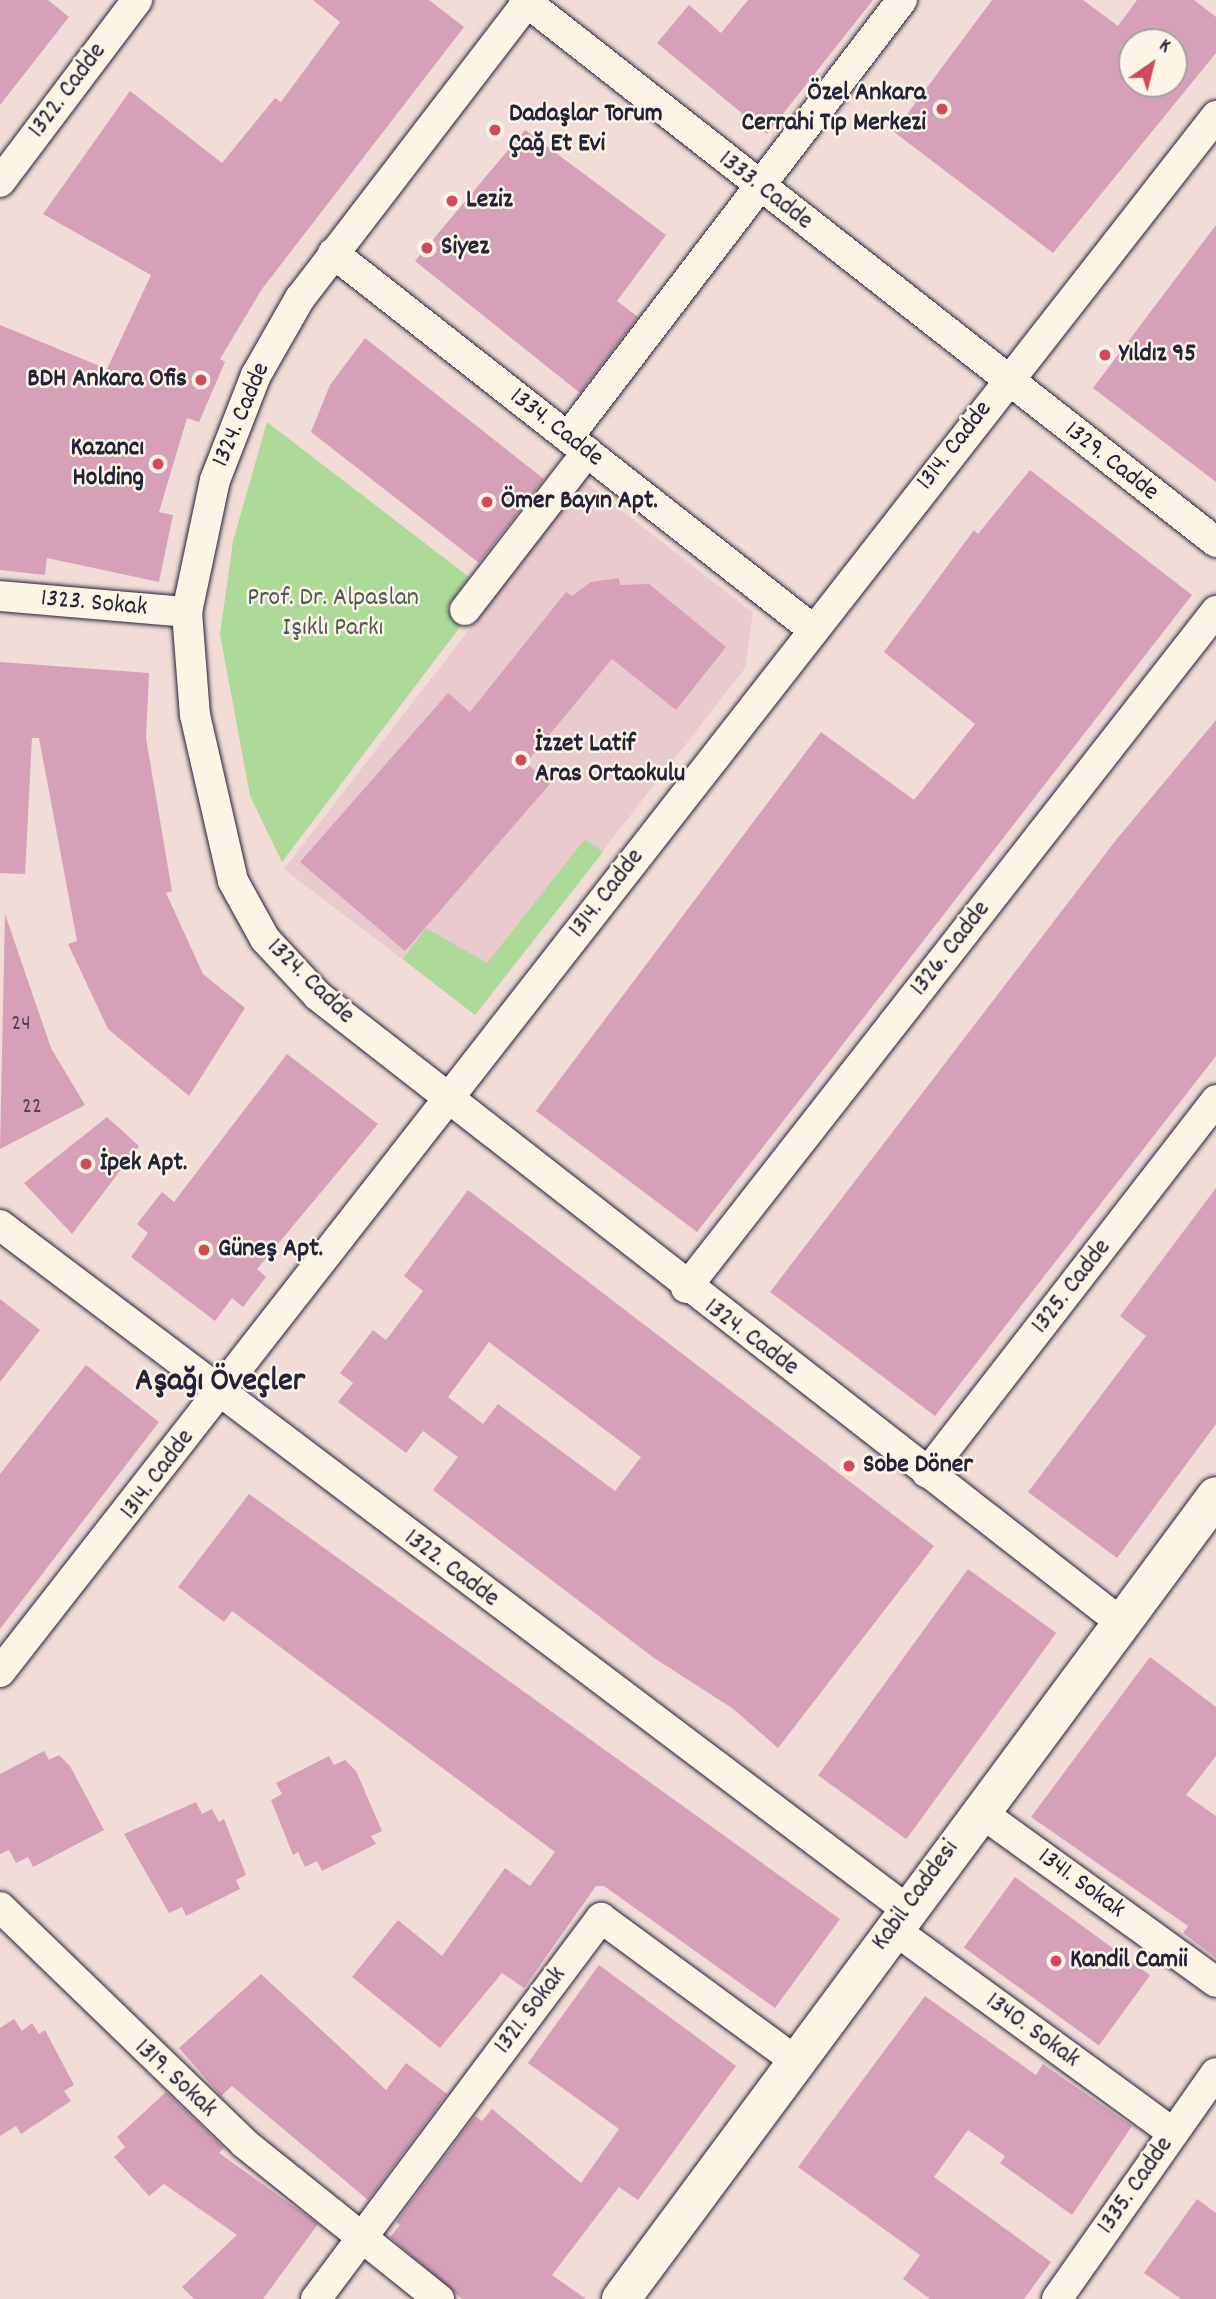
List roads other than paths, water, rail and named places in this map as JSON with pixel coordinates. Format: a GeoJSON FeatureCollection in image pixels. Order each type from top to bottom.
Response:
{"type":"FeatureCollection","features":[{"type":"Feature","properties":{"kind":"main road","name":"Kabil Caddesi"},"geometry":{"type":"LineString","coordinates":[[621,2299],[1119,1621],[1216,1496]]}},
{"type":"Feature","properties":{"kind":"street","name":"1322. Cadde"},"geometry":{"type":"LineString","coordinates":[[0,182],[137,0]]}},
{"type":"Feature","properties":{"kind":"street"},"geometry":{"type":"LineString","coordinates":[[465,610],[758,185],[902,0]]}},
{"type":"Feature","properties":{"kind":"street","name":"1333. Cadde"},"geometry":{"type":"LineString","coordinates":[[527,1],[1006,381]]}},
{"type":"Feature","properties":{"kind":"street","name":"1324. Cadde"},"geometry":{"type":"LineString","coordinates":[[527,1],[333,253],[271,347],[241,408],[202,520],[187,612],[195,715],[217,830],[252,920],[304,983],[447,1101],[1119,1621]]}},
{"type":"Feature","properties":{"kind":"street","name":"1314. Cadde"},"geometry":{"type":"LineString","coordinates":[[0,1672],[219,1395],[811,628],[1216,116]]}},
{"type":"Feature","properties":{"kind":"street","name":"1334. Cadde"},"geometry":{"type":"LineString","coordinates":[[333,253],[811,628]]}},
{"type":"Feature","properties":{"kind":"street","name":"1329. Cadde"},"geometry":{"type":"LineString","coordinates":[[1006,381],[1216,542]]}},
{"type":"Feature","properties":{"kind":"street","name":"1323. Sokak"},"geometry":{"type":"LineString","coordinates":[[0,596],[187,612]]}},
{"type":"Feature","properties":{"kind":"street","name":"1326. Cadde"},"geometry":{"type":"LineString","coordinates":[[686,1288],[1216,611]]}},
{"type":"Feature","properties":{"kind":"street","name":"1325. Cadde"},"geometry":{"type":"LineString","coordinates":[[927,1473],[1216,1100]]}},
{"type":"Feature","properties":{"kind":"street","name":"1322. Cadde"},"geometry":{"type":"LineString","coordinates":[[0,1226],[899,1919]]}},
{"type":"Feature","properties":{"kind":"street","name":"1341. Sokak"},"geometry":{"type":"LineString","coordinates":[[979,1811],[1216,1982]]}},
{"type":"Feature","properties":{"kind":"street","name":"1319. Sokak"},"geometry":{"type":"LineString","coordinates":[[0,1907],[244,2143],[439,2299]]}},
{"type":"Feature","properties":{"kind":"street","name":"1321. Sokak"},"geometry":{"type":"LineString","coordinates":[[316,2299],[601,1918],[796,2061]]}},
{"type":"Feature","properties":{"kind":"street","name":"1340. Sokak"},"geometry":{"type":"LineString","coordinates":[[899,1919],[1173,2133]]}},
{"type":"Feature","properties":{"kind":"street","name":"1335. Cadde"},"geometry":{"type":"LineString","coordinates":[[1057,2299],[1216,2073]]}},
{"type":"Feature","properties":{"kind":"place","name":"Özel Ankara Cerrahi Tıp Merkezi"},"geometry":{"type":"Point","coordinates":[942,109]}},
{"type":"Feature","properties":{"kind":"place","name":"Dadaşlar Torum Çağ Et Evi"},"geometry":{"type":"Point","coordinates":[495,130]}},
{"type":"Feature","properties":{"kind":"place","name":"Leziz"},"geometry":{"type":"Point","coordinates":[452,201]}},
{"type":"Feature","properties":{"kind":"place","name":"Siyez"},"geometry":{"type":"Point","coordinates":[427,248]}},
{"type":"Feature","properties":{"kind":"place","name":"Yıldız 95"},"geometry":{"type":"Point","coordinates":[1105,355]}},
{"type":"Feature","properties":{"kind":"place","name":"BDH Ankara Ofis"},"geometry":{"type":"Point","coordinates":[201,380]}},
{"type":"Feature","properties":{"kind":"place","name":"Kazancı Holding"},"geometry":{"type":"Point","coordinates":[158,464]}},
{"type":"Feature","properties":{"kind":"place","name":"Ömer Bayın Apt."},"geometry":{"type":"Point","coordinates":[487,502]}},
{"type":"Feature","properties":{"kind":"place","name":"İzzet Latif Aras Ortaokulu"},"geometry":{"type":"Point","coordinates":[521,760]}},
{"type":"Feature","properties":{"kind":"place","name":"İpek Apt."},"geometry":{"type":"Point","coordinates":[86,1164]}},
{"type":"Feature","properties":{"kind":"place","name":"Güneş Apt."},"geometry":{"type":"Point","coordinates":[204,1250]}},
{"type":"Feature","properties":{"kind":"place","name":"Sobe Döner"},"geometry":{"type":"Point","coordinates":[849,1466]}},
{"type":"Feature","properties":{"kind":"place","name":"Kandil Camii"},"geometry":{"type":"Point","coordinates":[1056,1961]}},
{"type":"Feature","properties":{"kind":"district","name":"Aşağı Öveçler"},"geometry":{"type":"Point","coordinates":[220,1383]}},
{"type":"Feature","properties":{"kind":"park label","name":"Prof. Dr. Alpaslan Işıklı Parkı"},"geometry":{"type":"Point","coordinates":[333,614]}}]}
